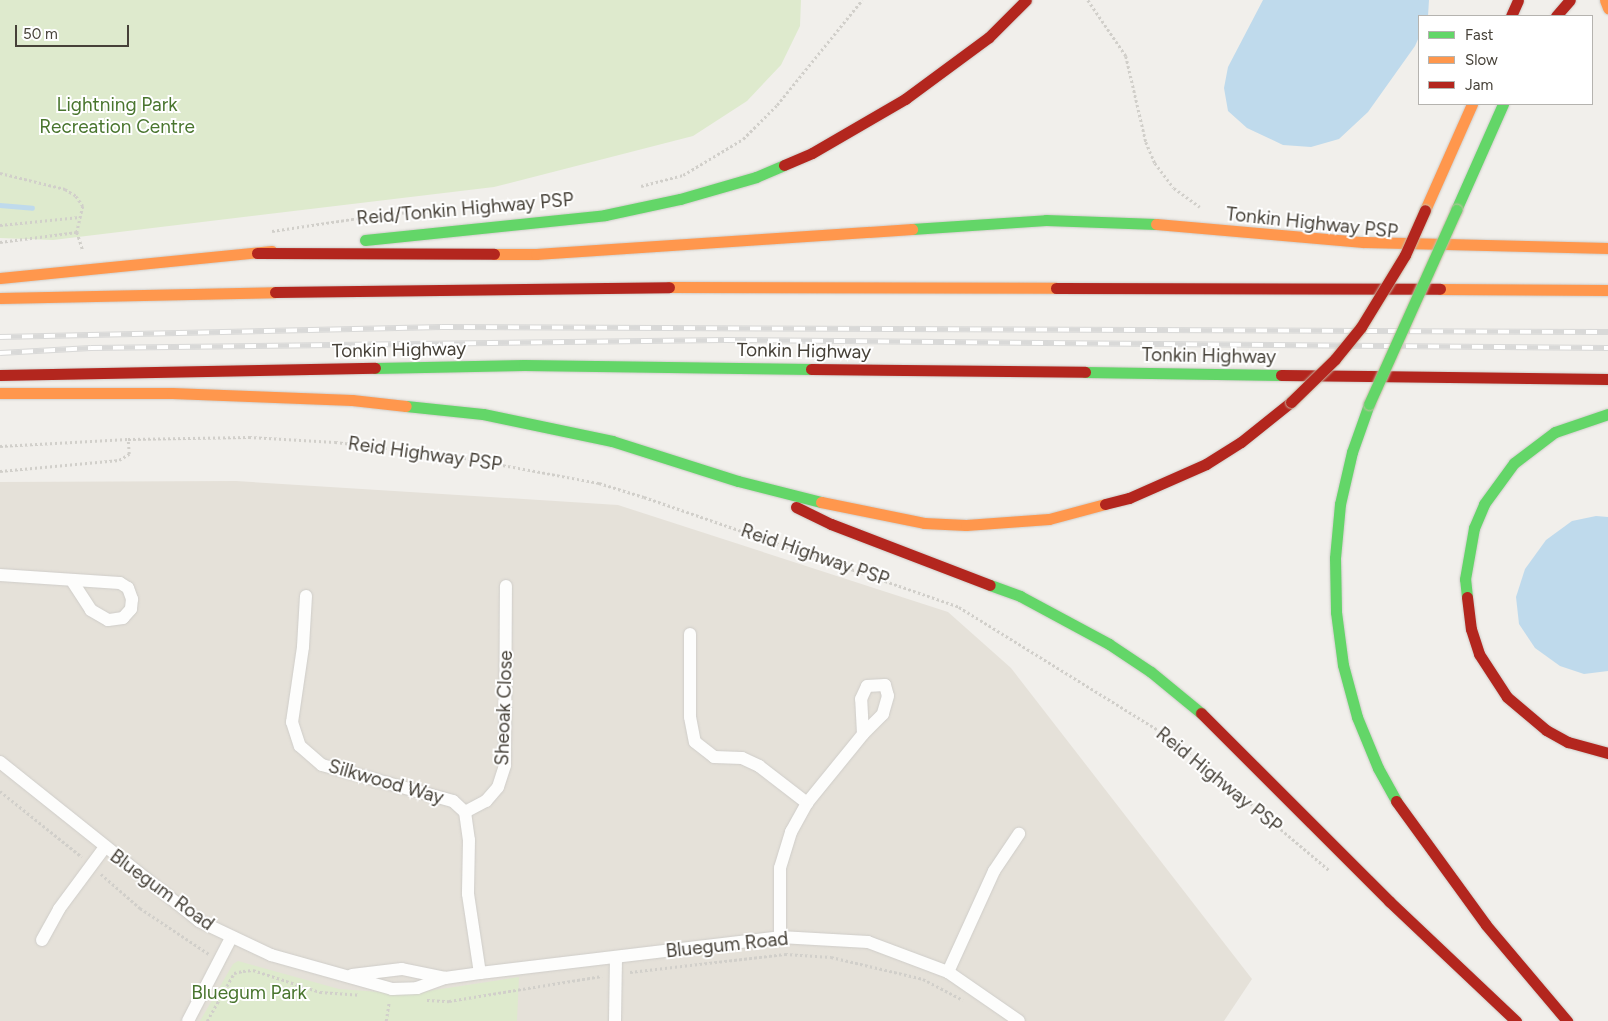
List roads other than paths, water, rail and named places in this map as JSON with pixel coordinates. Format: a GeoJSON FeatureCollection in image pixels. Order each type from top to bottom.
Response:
{"type":"FeatureCollection","features":[{"type":"Feature","properties":{"kind":"highway"},"geometry":{"type":"LineString","coordinates":[[0,278],[257,253],[605,215],[680,200],[756,178],[812,153],[905,99],[989,37],[1026,0]]}},
{"type":"Feature","properties":{"kind":"highway"},"geometry":{"type":"LineString","coordinates":[[1511,15],[1518,0]]}},
{"type":"Feature","properties":{"kind":"highway"},"geometry":{"type":"LineString","coordinates":[[1557,15],[1570,0]]}},
{"type":"Feature","properties":{"kind":"highway"},"geometry":{"type":"LineString","coordinates":[[1605,0],[1608,8]]}},
{"type":"Feature","properties":{"kind":"highway"},"geometry":{"type":"LineString","coordinates":[[0,393],[181,394],[418,405],[483,414],[612,441],[745,482],[858,511],[924,523],[982,524],[1049,518],[1129,498],[1168,482],[1241,442],[1291,402],[1335,359],[1361,327],[1405,255],[1472,105]]}},
{"type":"Feature","properties":{"kind":"highway"},"geometry":{"type":"LineString","coordinates":[[1503,105],[1369,404],[1348,469],[1334,558],[1337,621],[1344,665],[1357,718],[1378,768],[1404,814],[1486,925],[1566,1021]]}},
{"type":"Feature","properties":{"kind":"highway"},"geometry":{"type":"LineString","coordinates":[[257,253],[536,254],[1046,220],[1148,223],[1363,242],[1608,248]]}},
{"type":"Feature","properties":{"kind":"highway"},"geometry":{"type":"LineString","coordinates":[[0,298],[527,286],[1608,290]]}},
{"type":"Feature","properties":{"kind":"highway","name":"Tonkin Highway"},"geometry":{"type":"LineString","coordinates":[[0,375],[532,365],[1608,379]]}},
{"type":"Feature","properties":{"kind":"highway"},"geometry":{"type":"LineString","coordinates":[[1608,414],[1555,432],[1514,463],[1484,504],[1470,545],[1464,578],[1471,629],[1479,654],[1507,697],[1546,730],[1568,742],[1608,753]]}},
{"type":"Feature","properties":{"kind":"highway"},"geometry":{"type":"LineString","coordinates":[[745,482],[831,524],[1020,596],[1087,631],[1151,672],[1191,703],[1389,901],[1516,1021]]}},
{"type":"Feature","properties":{"kind":"street"},"geometry":{"type":"LineString","coordinates":[[0,575],[120,583],[128,588],[132,599],[131,609],[123,618],[108,620],[91,610],[72,581]]}},
{"type":"Feature","properties":{"kind":"street","name":"Sheoak Close"},"geometry":{"type":"LineString","coordinates":[[465,812],[486,801],[498,787],[505,765],[506,586]]}},
{"type":"Feature","properties":{"kind":"street","name":"Silkwood Way"},"geometry":{"type":"LineString","coordinates":[[306,596],[303,646],[292,722],[300,746],[322,765],[453,801],[465,812],[469,840],[468,894],[480,973]]}},
{"type":"Feature","properties":{"kind":"street"},"geometry":{"type":"LineString","coordinates":[[690,634],[690,717],[695,742],[714,758],[742,758],[759,766],[807,803]]}},
{"type":"Feature","properties":{"kind":"street"},"geometry":{"type":"LineString","coordinates":[[780,937],[780,868],[791,832],[807,803],[863,734]]}},
{"type":"Feature","properties":{"kind":"street","name":"Bluegum Road"},"geometry":{"type":"LineString","coordinates":[[0,762],[199,921],[231,938],[271,954],[392,989],[417,988],[445,978],[480,973],[780,937],[868,942],[948,972],[1019,1021]]}},
{"type":"Feature","properties":{"kind":"street"},"geometry":{"type":"LineString","coordinates":[[948,972],[994,871],[1019,834]]}},
{"type":"Feature","properties":{"kind":"street"},"geometry":{"type":"LineString","coordinates":[[42,940],[91,864],[105,847]]}},
{"type":"Feature","properties":{"kind":"street"},"geometry":{"type":"LineString","coordinates":[[188,1021],[221,962],[231,938]]}},
{"type":"Feature","properties":{"kind":"street"},"geometry":{"type":"LineString","coordinates":[[615,1021],[616,958]]}},
{"type":"Feature","properties":{"kind":"street","name":"Bluegum Road"},"geometry":{"type":"LineString","coordinates":[[348,975],[402,969],[445,978]]}},
{"type":"Feature","properties":{"kind":"water"},"geometry":{"type":"Polygon","coordinates":[[[1263,0],[1429,0],[1428,15],[1418,15],[1418,39],[1415,46],[1368,112],[1339,139],[1311,147],[1283,145],[1247,128],[1228,111],[1224,88],[1228,67],[1263,0]]]}},
{"type":"Feature","properties":{"kind":"water"},"geometry":{"type":"Polygon","coordinates":[[[1596,516],[1608,517],[1608,671],[1584,674],[1560,666],[1535,648],[1519,624],[1516,597],[1525,569],[1546,540],[1572,521],[1596,516]]]}},
{"type":"Feature","properties":{"kind":"waterway"},"geometry":{"type":"LineString","coordinates":[[0,205],[32,208]]}},
{"type":"Feature","properties":{"kind":"railway"},"geometry":{"type":"LineString","coordinates":[[0,337],[442,327],[1608,332]]}},
{"type":"Feature","properties":{"kind":"railway"},"geometry":{"type":"LineString","coordinates":[[0,353],[91,348],[724,340],[1608,348]]}},
{"type":"Feature","properties":{"kind":"park label","name":"Lightning Park Recreation Centre"},"geometry":{"type":"Point","coordinates":[117,116]}},
{"type":"Feature","properties":{"kind":"park label","name":"Bluegum Park"},"geometry":{"type":"Point","coordinates":[249,993]}}]}
